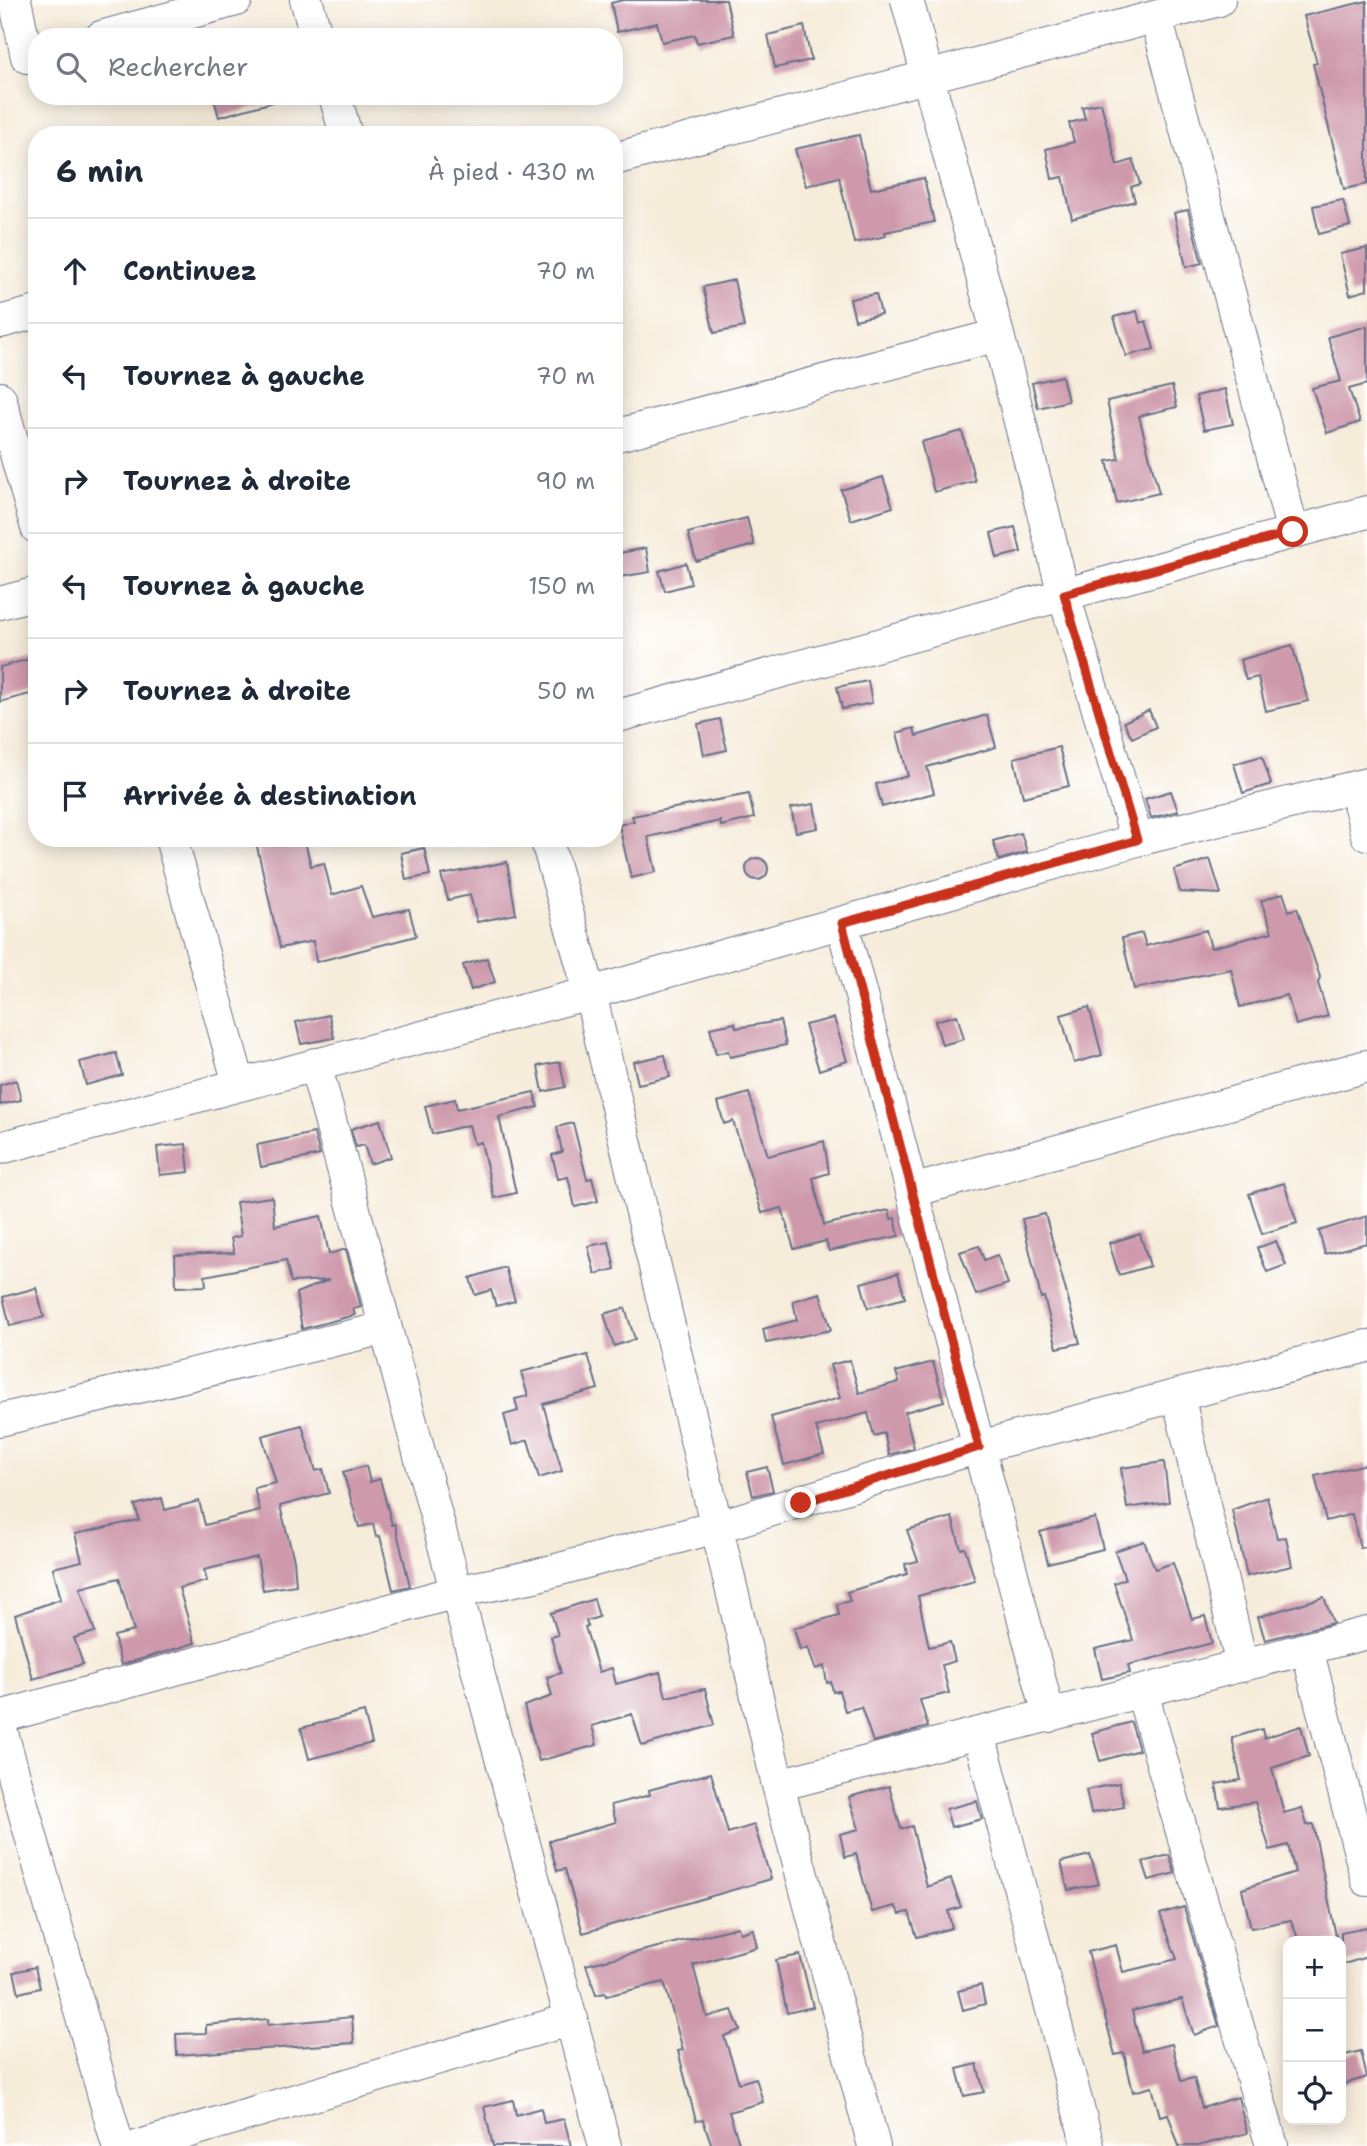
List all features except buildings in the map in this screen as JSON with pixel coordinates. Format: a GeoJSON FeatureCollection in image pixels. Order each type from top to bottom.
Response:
{"type":"FeatureCollection","features":[{"type":"Feature","properties":{"kind":"street"},"geometry":{"type":"LineString","coordinates":[[15,0],[21,58]]}},
{"type":"Feature","properties":{"kind":"street"},"geometry":{"type":"LineString","coordinates":[[134,28],[236,0]]}},
{"type":"Feature","properties":{"kind":"street"},"geometry":{"type":"LineString","coordinates":[[306,0],[314,28]]}},
{"type":"Feature","properties":{"kind":"street"},"geometry":{"type":"LineString","coordinates":[[907,0],[998,335],[1064,594],[1137,840]]}},
{"type":"Feature","properties":{"kind":"street"},"geometry":{"type":"LineString","coordinates":[[623,157],[1219,0]]}},
{"type":"Feature","properties":{"kind":"street"},"geometry":{"type":"LineString","coordinates":[[1156,17],[1293,532]]}},
{"type":"Feature","properties":{"kind":"street"},"geometry":{"type":"LineString","coordinates":[[338,105],[343,126]]}},
{"type":"Feature","properties":{"kind":"street"},"geometry":{"type":"LineString","coordinates":[[0,322],[28,314]]}},
{"type":"Feature","properties":{"kind":"street"},"geometry":{"type":"LineString","coordinates":[[623,434],[998,335]]}},
{"type":"Feature","properties":{"kind":"street"},"geometry":{"type":"LineString","coordinates":[[0,398],[28,496]]}},
{"type":"Feature","properties":{"kind":"street"},"geometry":{"type":"LineString","coordinates":[[623,715],[1367,512]]}},
{"type":"Feature","properties":{"kind":"street"},"geometry":{"type":"LineString","coordinates":[[0,603],[28,595]]}},
{"type":"Feature","properties":{"kind":"street"},"geometry":{"type":"LineString","coordinates":[[0,1148],[590,993],[1137,840],[1361,785],[1367,835]]}},
{"type":"Feature","properties":{"kind":"street"},"geometry":{"type":"LineString","coordinates":[[173,847],[239,1084]]}},
{"type":"Feature","properties":{"kind":"street"},"geometry":{"type":"LineString","coordinates":[[548,847],[590,993],[778,1786],[874,2146]]}},
{"type":"Feature","properties":{"kind":"street"},"geometry":{"type":"LineString","coordinates":[[842,923],[1049,1716]]}},
{"type":"Feature","properties":{"kind":"street"},"geometry":{"type":"LineString","coordinates":[[315,1064],[606,2146]]}},
{"type":"Feature","properties":{"kind":"street"},"geometry":{"type":"LineString","coordinates":[[912,1191],[1367,1066]]}},
{"type":"Feature","properties":{"kind":"street"},"geometry":{"type":"LineString","coordinates":[[0,1420],[385,1328]]}},
{"type":"Feature","properties":{"kind":"street"},"geometry":{"type":"LineString","coordinates":[[0,1717],[456,1592],[534,1576],[716,1527],[979,1447],[1367,1346]]}},
{"type":"Feature","properties":{"kind":"street"},"geometry":{"type":"LineString","coordinates":[[1178,1395],[1242,1666]]}},
{"type":"Feature","properties":{"kind":"street"},"geometry":{"type":"LineString","coordinates":[[778,1786],[1367,1633]]}},
{"type":"Feature","properties":{"kind":"street"},"geometry":{"type":"LineString","coordinates":[[1307,1649],[1367,1880]]}},
{"type":"Feature","properties":{"kind":"street"},"geometry":{"type":"LineString","coordinates":[[1142,1692],[1272,2146]]}},
{"type":"Feature","properties":{"kind":"street"},"geometry":{"type":"LineString","coordinates":[[0,1726],[118,2146]]}},
{"type":"Feature","properties":{"kind":"street"},"geometry":{"type":"LineString","coordinates":[[979,1734],[1088,2146]]}},
{"type":"Feature","properties":{"kind":"street"},"geometry":{"type":"LineString","coordinates":[[139,2146],[572,2019]]}},
{"type":"Feature","properties":{"kind":"route"},"geometry":{"type":"LineString","coordinates":[[801,1503],[979,1447],[842,923],[1137,840],[1064,594],[1293,532]]}}]}
